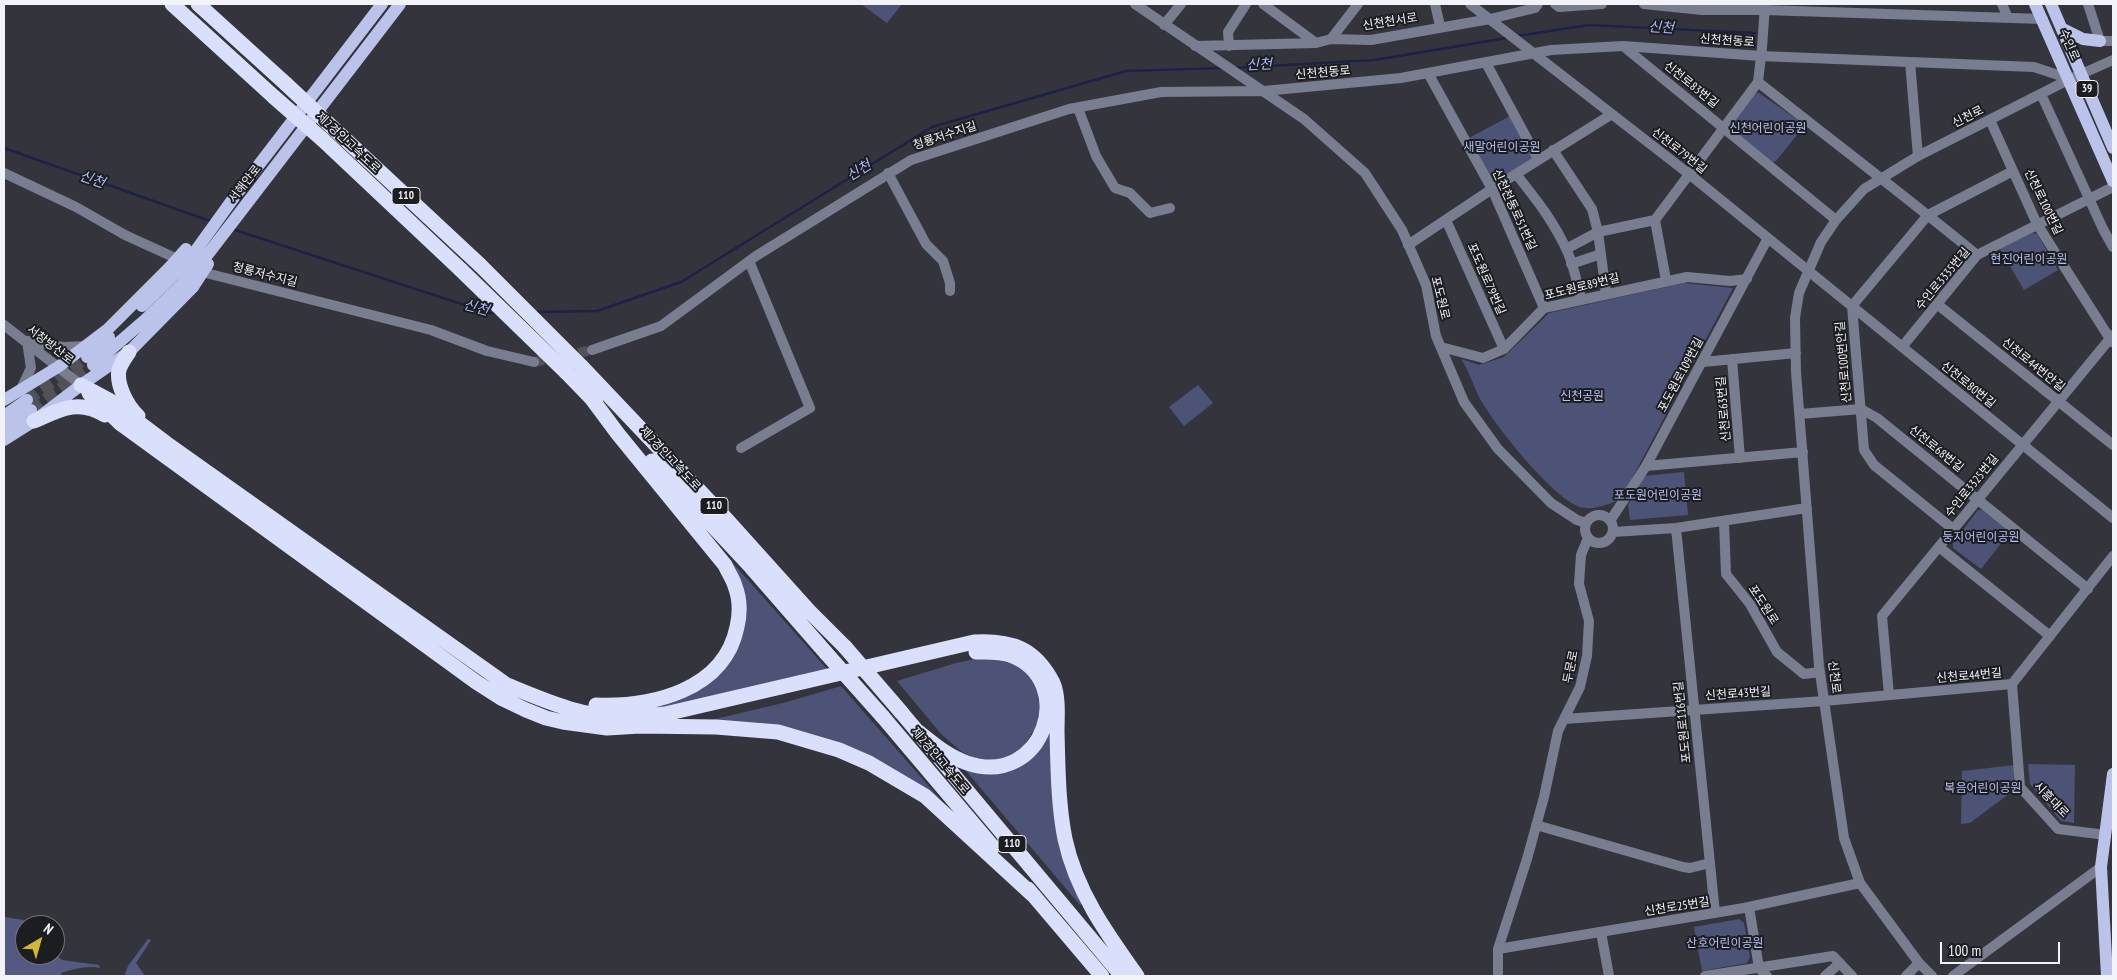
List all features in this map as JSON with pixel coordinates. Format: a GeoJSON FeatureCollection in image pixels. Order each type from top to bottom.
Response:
{"type":"FeatureCollection","features":[{"type":"Feature","properties":{"kind":"highway","name":"제2경인고속도로"},"geometry":{"type":"LineString","coordinates":[[172,4],[322,139],[461,270],[589,396],[751,567],[883,717],[1102,976]]}},
{"type":"Feature","properties":{"kind":"highway","name":"제2경인고속도로"},"geometry":{"type":"LineString","coordinates":[[198,4],[480,265],[581,366],[728,521],[809,611],[845,647],[1122,976]]}},
{"type":"Feature","properties":{"kind":"highway"},"geometry":{"type":"LineString","coordinates":[[129,352],[119,371],[119,384],[131,410],[166,443]]}},
{"type":"Feature","properties":{"kind":"highway"},"geometry":{"type":"LineString","coordinates":[[81,385],[121,424]]}},
{"type":"Feature","properties":{"kind":"highway"},"geometry":{"type":"LineString","coordinates":[[81,385],[109,400],[166,443],[507,685],[553,704],[582,713],[626,717],[665,714],[974,642],[997,641],[1017,646],[1042,666],[1054,684],[1057,711],[1060,797],[1066,840],[1077,876],[1087,900],[1103,927],[1137,976]]}},
{"type":"Feature","properties":{"kind":"highway"},"geometry":{"type":"LineString","coordinates":[[553,704],[614,706],[655,700],[687,690],[704,679],[722,660],[735,636],[738,619],[739,602],[735,586],[725,565],[589,396]]}},
{"type":"Feature","properties":{"kind":"highway"},"geometry":{"type":"LineString","coordinates":[[28,405],[94,408],[121,424],[501,698],[546,718],[563,722],[608,728],[640,726],[716,727],[778,732],[814,741],[870,763],[925,796],[1035,897]]}},
{"type":"Feature","properties":{"kind":"highway"},"geometry":{"type":"LineString","coordinates":[[640,726],[975,652],[995,651],[1023,662],[1033,670],[1046,696],[1046,720],[1042,735],[1030,752],[1000,766],[969,764],[953,757],[916,730]]}},
{"type":"Feature","properties":{"kind":"main road","name":"서해안로"},"geometry":{"type":"LineString","coordinates":[[199,256],[202,236],[224,211],[382,4]]}},
{"type":"Feature","properties":{"kind":"main road","name":"서해안로"},"geometry":{"type":"LineString","coordinates":[[88,356],[129,335],[199,256],[216,245],[400,4]]}},
{"type":"Feature","properties":{"kind":"main road","name":"수인로"},"geometry":{"type":"LineString","coordinates":[[2036,4],[2113,148]]}},
{"type":"Feature","properties":{"kind":"main road","name":"수인로"},"geometry":{"type":"LineString","coordinates":[[2051,4],[2063,29],[2075,76],[2113,181]]}},
{"type":"Feature","properties":{"kind":"main road"},"geometry":{"type":"LineString","coordinates":[[2063,29],[2083,39],[2100,41]]}},
{"type":"Feature","properties":{"kind":"main road"},"geometry":{"type":"LineString","coordinates":[[4,416],[81,385],[129,352],[181,277],[199,256]]}},
{"type":"Feature","properties":{"kind":"main road"},"geometry":{"type":"LineString","coordinates":[[4,440],[28,405],[58,367],[88,356],[108,329],[181,277]]}},
{"type":"Feature","properties":{"kind":"main road"},"geometry":{"type":"LineString","coordinates":[[4,400],[28,405]]}},
{"type":"Feature","properties":{"kind":"main road"},"geometry":{"type":"LineString","coordinates":[[4,426],[28,405]]}},
{"type":"Feature","properties":{"kind":"main road"},"geometry":{"type":"LineString","coordinates":[[2107,976],[2101,867],[2112,783]]}},
{"type":"Feature","properties":{"kind":"street"},"geometry":{"type":"LineString","coordinates":[[1135,4],[1198,48],[1316,43]]}},
{"type":"Feature","properties":{"kind":"street"},"geometry":{"type":"LineString","coordinates":[[1164,26],[1181,4]]}},
{"type":"Feature","properties":{"kind":"street"},"geometry":{"type":"LineString","coordinates":[[1229,46],[1228,32],[1246,4]]}},
{"type":"Feature","properties":{"kind":"street"},"geometry":{"type":"LineString","coordinates":[[1263,4],[1316,43]]}},
{"type":"Feature","properties":{"kind":"street"},"geometry":{"type":"LineString","coordinates":[[1331,39],[1358,4]]}},
{"type":"Feature","properties":{"kind":"street"},"geometry":{"type":"LineString","coordinates":[[1435,4],[1440,26]]}},
{"type":"Feature","properties":{"kind":"street","name":"신천로79번길"},"geometry":{"type":"LineString","coordinates":[[1470,4],[1689,174],[1808,270]]}},
{"type":"Feature","properties":{"kind":"street","name":"신천천서로"},"geometry":{"type":"LineString","coordinates":[[1316,43],[1331,39],[1371,40],[1440,26],[1490,19],[1535,8],[1538,4]]}},
{"type":"Feature","properties":{"kind":"street"},"geometry":{"type":"LineString","coordinates":[[1555,4],[1559,7],[1602,4]]}},
{"type":"Feature","properties":{"kind":"street"},"geometry":{"type":"LineString","coordinates":[[1644,4],[1702,10],[1764,10],[2043,19]]}},
{"type":"Feature","properties":{"kind":"street"},"geometry":{"type":"LineString","coordinates":[[1879,4],[1884,15]]}},
{"type":"Feature","properties":{"kind":"street"},"geometry":{"type":"LineString","coordinates":[[2002,4],[2008,18]]}},
{"type":"Feature","properties":{"kind":"street"},"geometry":{"type":"LineString","coordinates":[[2088,4],[2100,41],[2113,41]]}},
{"type":"Feature","properties":{"kind":"street"},"geometry":{"type":"LineString","coordinates":[[1566,249],[1598,232],[1655,220],[1758,82],[1764,10]]}},
{"type":"Feature","properties":{"kind":"street","name":"신천천동로"},"geometry":{"type":"LineString","coordinates":[[1260,89],[1401,78],[1551,50],[1623,46],[2034,67],[2075,76]]}},
{"type":"Feature","properties":{"kind":"street","name":"신천로83번길"},"geometry":{"type":"LineString","coordinates":[[1623,46],[1836,220]]}},
{"type":"Feature","properties":{"kind":"street","name":"포도원로"},"geometry":{"type":"LineString","coordinates":[[1198,48],[1304,119],[1364,173],[1402,230],[1426,285],[1436,336],[1464,402],[1498,450],[1551,503],[1577,520],[1586,523]]}},
{"type":"Feature","properties":{"kind":"street","name":"신천로"},"geometry":{"type":"LineString","coordinates":[[1932,976],[1919,963],[1860,883],[1844,838],[1820,672],[1796,353],[1795,318],[1799,293],[1821,242],[1836,220],[1864,188],[1918,156],[2075,76],[2113,60]]}},
{"type":"Feature","properties":{"kind":"street"},"geometry":{"type":"LineString","coordinates":[[1910,62],[1918,156]]}},
{"type":"Feature","properties":{"kind":"street"},"geometry":{"type":"LineString","coordinates":[[1486,63],[1538,159]]}},
{"type":"Feature","properties":{"kind":"street","name":"신천천동로51번길"},"geometry":{"type":"LineString","coordinates":[[1428,73],[1492,189],[1544,308]]}},
{"type":"Feature","properties":{"kind":"street"},"geometry":{"type":"LineString","coordinates":[[1758,82],[1928,215],[1977,256]]}},
{"type":"Feature","properties":{"kind":"street","name":"청룡저수지길"},"geometry":{"type":"LineString","coordinates":[[592,350],[661,326],[749,261],[911,160],[1078,108],[1161,92],[1260,89]]}},
{"type":"Feature","properties":{"kind":"street"},"geometry":{"type":"LineString","coordinates":[[2041,94],[2113,247]]}},
{"type":"Feature","properties":{"kind":"street"},"geometry":{"type":"LineString","coordinates":[[1078,108],[1096,156],[1115,188],[1130,192],[1150,213],[1170,208]]}},
{"type":"Feature","properties":{"kind":"street"},"geometry":{"type":"LineString","coordinates":[[1408,246],[1538,159],[1612,114]]}},
{"type":"Feature","properties":{"kind":"street","name":"신천로100번길"},"geometry":{"type":"LineString","coordinates":[[1990,120],[2037,224],[2112,339]]}},
{"type":"Feature","properties":{"kind":"street"},"geometry":{"type":"LineString","coordinates":[[1553,150],[1592,208],[1598,232],[1606,293]]}},
{"type":"Feature","properties":{"kind":"street","name":"신천로100번안길"},"geometry":{"type":"LineString","coordinates":[[1953,529],[1874,465],[1864,450],[1852,306],[1928,215],[2014,171]]}},
{"type":"Feature","properties":{"kind":"street","name":"청룡저수지길"},"geometry":{"type":"LineString","coordinates":[[4,173],[76,207],[161,252],[210,274],[431,330],[487,351],[534,362]]}},
{"type":"Feature","properties":{"kind":"street"},"geometry":{"type":"LineString","coordinates":[[888,174],[926,244],[943,261],[950,283],[950,291]]}},
{"type":"Feature","properties":{"kind":"street"},"geometry":{"type":"LineString","coordinates":[[1516,174],[1542,206],[1566,249],[1581,298]]}},
{"type":"Feature","properties":{"kind":"street","name":"수인로3335번길"},"geometry":{"type":"LineString","coordinates":[[1902,347],[1977,256],[2113,187]]}},
{"type":"Feature","properties":{"kind":"street","name":"포도원로79번길"},"geometry":{"type":"LineString","coordinates":[[1446,220],[1504,349]]}},
{"type":"Feature","properties":{"kind":"street"},"geometry":{"type":"LineString","coordinates":[[1655,220],[1666,280]]}},
{"type":"Feature","properties":{"kind":"street","name":"포도원로109번길"},"geometry":{"type":"LineString","coordinates":[[1610,520],[1646,466],[1768,238]]}},
{"type":"Feature","properties":{"kind":"street"},"geometry":{"type":"LineString","coordinates":[[1571,264],[1601,254]]}},
{"type":"Feature","properties":{"kind":"street"},"geometry":{"type":"LineString","coordinates":[[740,448],[810,408],[749,261]]}},
{"type":"Feature","properties":{"kind":"street","name":"신천로80번길"},"geometry":{"type":"LineString","coordinates":[[1808,270],[2113,518]]}},
{"type":"Feature","properties":{"kind":"street","name":"포도원로89번길"},"geometry":{"type":"LineString","coordinates":[[1441,348],[1483,358],[1504,349],[1544,308],[1581,298],[1687,277],[1730,281],[1747,279]]}},
{"type":"Feature","properties":{"kind":"street","name":"신천로44번안길"},"geometry":{"type":"LineString","coordinates":[[1938,304],[2113,445]]}},
{"type":"Feature","properties":{"kind":"street","name":"서창방산로"},"geometry":{"type":"LineString","coordinates":[[4,325],[27,341],[81,385]]}},
{"type":"Feature","properties":{"kind":"street","name":"수인로3325번길"},"geometry":{"type":"LineString","coordinates":[[1889,695],[1882,616],[2058,401],[2112,339]]}},
{"type":"Feature","properties":{"kind":"street"},"geometry":{"type":"LineString","coordinates":[[28,405],[30,368],[27,341],[63,347],[88,356]]}},
{"type":"Feature","properties":{"kind":"street"},"geometry":{"type":"LineString","coordinates":[[1703,362],[1796,353]]}},
{"type":"Feature","properties":{"kind":"street","name":"신천로63번길"},"geometry":{"type":"LineString","coordinates":[[1732,359],[1740,458]]}},
{"type":"Feature","properties":{"kind":"street"},"geometry":{"type":"LineString","coordinates":[[1800,414],[1861,409]]}},
{"type":"Feature","properties":{"kind":"street","name":"신천로68번길"},"geometry":{"type":"LineString","coordinates":[[1861,409],[1876,418],[2088,588]]}},
{"type":"Feature","properties":{"kind":"street","name":"신천로63번길"},"geometry":{"type":"LineString","coordinates":[[1646,466],[1802,452]]}},
{"type":"Feature","properties":{"kind":"street"},"geometry":{"type":"LineString","coordinates":[[1613,532],[1676,528],[1807,508]]}},
{"type":"Feature","properties":{"kind":"street"},"geometry":{"type":"LineString","coordinates":[[1600,515],[1610,520],[1613,532],[1610,539],[1602,543],[1594,543],[1588,538],[1585,531],[1586,523],[1592,517],[1600,515]]}},
{"type":"Feature","properties":{"kind":"street","name":"포도원로"},"geometry":{"type":"LineString","coordinates":[[1724,522],[1726,574],[1750,604],[1777,652],[1804,674],[1820,672]]}},
{"type":"Feature","properties":{"kind":"street","name":"포도원로116번길"},"geometry":{"type":"LineString","coordinates":[[1676,528],[1716,913]]}},
{"type":"Feature","properties":{"kind":"street","name":"두문로"},"geometry":{"type":"LineString","coordinates":[[1498,976],[1498,949],[1536,825],[1558,731],[1580,687],[1587,656],[1589,621],[1579,584],[1582,555],[1588,538]]}},
{"type":"Feature","properties":{"kind":"street"},"geometry":{"type":"LineString","coordinates":[[1938,547],[2050,636]]}},
{"type":"Feature","properties":{"kind":"street","name":"신천로44번길"},"geometry":{"type":"LineString","coordinates":[[1824,701],[2012,684],[2113,556]]}},
{"type":"Feature","properties":{"kind":"street","name":"시흥대로"},"geometry":{"type":"LineString","coordinates":[[2012,684],[2020,787],[2058,829],[2106,835]]}},
{"type":"Feature","properties":{"kind":"street","name":"신천로43번길"},"geometry":{"type":"LineString","coordinates":[[1564,719],[1824,701]]}},
{"type":"Feature","properties":{"kind":"street"},"geometry":{"type":"LineString","coordinates":[[1536,825],[1683,867],[1690,868],[1710,863]]}},
{"type":"Feature","properties":{"kind":"street"},"geometry":{"type":"LineString","coordinates":[[1953,976],[2101,867]]}},
{"type":"Feature","properties":{"kind":"street","name":"신천로25번길"},"geometry":{"type":"LineString","coordinates":[[1498,949],[1749,907],[1860,883]]}},
{"type":"Feature","properties":{"kind":"street"},"geometry":{"type":"LineString","coordinates":[[1749,907],[1759,968],[1767,976]]}},
{"type":"Feature","properties":{"kind":"street"},"geometry":{"type":"LineString","coordinates":[[1601,932],[1609,976]]}},
{"type":"Feature","properties":{"kind":"street"},"geometry":{"type":"LineString","coordinates":[[1705,976],[1833,956],[1852,976]]}},
{"type":"Feature","properties":{"kind":"street"},"geometry":{"type":"LineString","coordinates":[[1825,976],[1840,963]]}},
{"type":"Feature","properties":{"kind":"street"},"geometry":{"type":"LineString","coordinates":[[1906,976],[1919,963]]}},
{"type":"Feature","properties":{"kind":"green space"},"geometry":{"type":"Polygon","coordinates":[[[861,4],[902,4],[887,23],[861,4]]]}},
{"type":"Feature","properties":{"kind":"green space","name":"신천어린이공원"},"geometry":{"type":"Polygon","coordinates":[[[1756,93],[1759,93],[1805,125],[1776,161],[1773,162],[1730,129],[1730,125],[1756,93]]]}},
{"type":"Feature","properties":{"kind":"green space","name":"새말어린이공원"},"geometry":{"type":"Polygon","coordinates":[[[1512,115],[1533,160],[1495,180],[1491,179],[1469,138],[1512,115]]]}},
{"type":"Feature","properties":{"kind":"green space","name":"현진어린이공원"},"geometry":{"type":"Polygon","coordinates":[[[2033,233],[2037,234],[2058,270],[2024,290],[2000,249],[2033,233]]]}},
{"type":"Feature","properties":{"kind":"green space","name":"신천공원"},"geometry":{"type":"Polygon","coordinates":[[[1684,283],[1733,288],[1621,499],[1595,508],[1580,507],[1568,501],[1554,490],[1510,441],[1486,409],[1461,359],[1479,365],[1504,357],[1549,313],[1684,283]]]}},
{"type":"Feature","properties":{"kind":"green space"},"geometry":{"type":"Polygon","coordinates":[[[1198,385],[1213,403],[1184,426],[1169,407],[1198,385]]]}},
{"type":"Feature","properties":{"kind":"green space","name":"포도원어린이공원"},"geometry":{"type":"Polygon","coordinates":[[[1684,472],[1688,515],[1630,520],[1628,505],[1644,476],[1684,472]]]}},
{"type":"Feature","properties":{"kind":"green space","name":"둥지어린이공원"},"geometry":{"type":"Polygon","coordinates":[[[1978,510],[1982,510],[2010,532],[1981,569],[1953,548],[1953,543],[1978,510]]]}},
{"type":"Feature","properties":{"kind":"green space"},"geometry":{"type":"Polygon","coordinates":[[[708,535],[827,669],[664,709],[627,712],[694,692],[744,618],[708,535]]]}},
{"type":"Feature","properties":{"kind":"green space"},"geometry":{"type":"Polygon","coordinates":[[[984,657],[1013,662],[1030,675],[1037,685],[1042,716],[1022,750],[993,762],[978,760],[962,752],[942,735],[897,681],[956,663],[984,657]]]}},
{"type":"Feature","properties":{"kind":"green space"},"geometry":{"type":"Polygon","coordinates":[[[841,686],[940,799],[857,750],[703,722],[787,702],[841,686]]]}},
{"type":"Feature","properties":{"kind":"green space"},"geometry":{"type":"Polygon","coordinates":[[[1051,722],[1083,903],[1080,905],[961,765],[1000,772],[1051,722]]]}},
{"type":"Feature","properties":{"kind":"green space"},"geometry":{"type":"Polygon","coordinates":[[[2028,764],[2075,765],[2074,823],[2061,821],[2030,784],[2028,764]]]}},
{"type":"Feature","properties":{"kind":"green space","name":"복음어린이공원"},"geometry":{"type":"Polygon","coordinates":[[[2015,765],[2013,791],[1970,823],[1961,824],[1962,771],[2015,765]]]}},
{"type":"Feature","properties":{"kind":"green space","name":"산호어린이공원"},"geometry":{"type":"Polygon","coordinates":[[[1739,919],[1744,923],[1750,957],[1747,963],[1702,971],[1694,927],[1739,919]]]}},
{"type":"Feature","properties":{"kind":"shaded area"},"geometry":{"type":"Polygon","coordinates":[[[4,917],[15,919],[15,965],[65,965],[65,960],[99,965],[100,968],[85,967],[61,973],[62,976],[4,976],[4,917]]]}},
{"type":"Feature","properties":{"kind":"shaded area"},"geometry":{"type":"Polygon","coordinates":[[[148,939],[151,940],[136,963],[145,976],[126,976],[128,966],[148,939]]]}},
{"type":"Feature","properties":{"kind":"waterway","name":"신천"},"geometry":{"type":"LineString","coordinates":[[1517,36],[1589,25],[1755,33]]}},
{"type":"Feature","properties":{"kind":"waterway","name":"신천"},"geometry":{"type":"LineString","coordinates":[[1234,68],[1374,60],[1507,38]]}},
{"type":"Feature","properties":{"kind":"waterway","name":"신천"},"geometry":{"type":"LineString","coordinates":[[536,312],[597,311],[681,282],[932,127],[1126,71],[1224,68]]}},
{"type":"Feature","properties":{"kind":"waterway","name":"신천"},"geometry":{"type":"LineString","coordinates":[[4,148],[210,221]]}},
{"type":"Feature","properties":{"kind":"waterway","name":"신천"},"geometry":{"type":"LineString","coordinates":[[232,229],[489,313],[496,313]]}},
{"type":"Feature","properties":{"kind":"tunnel"},"geometry":{"type":"LineString","coordinates":[[534,362],[592,350]]}},
{"type":"Feature","properties":{"kind":"tunnel"},"geometry":{"type":"LineString","coordinates":[[27,400],[87,357]]}},
{"type":"Feature","properties":{"kind":"tunnel"},"geometry":{"type":"LineString","coordinates":[[31,410],[93,365]]}}]}
